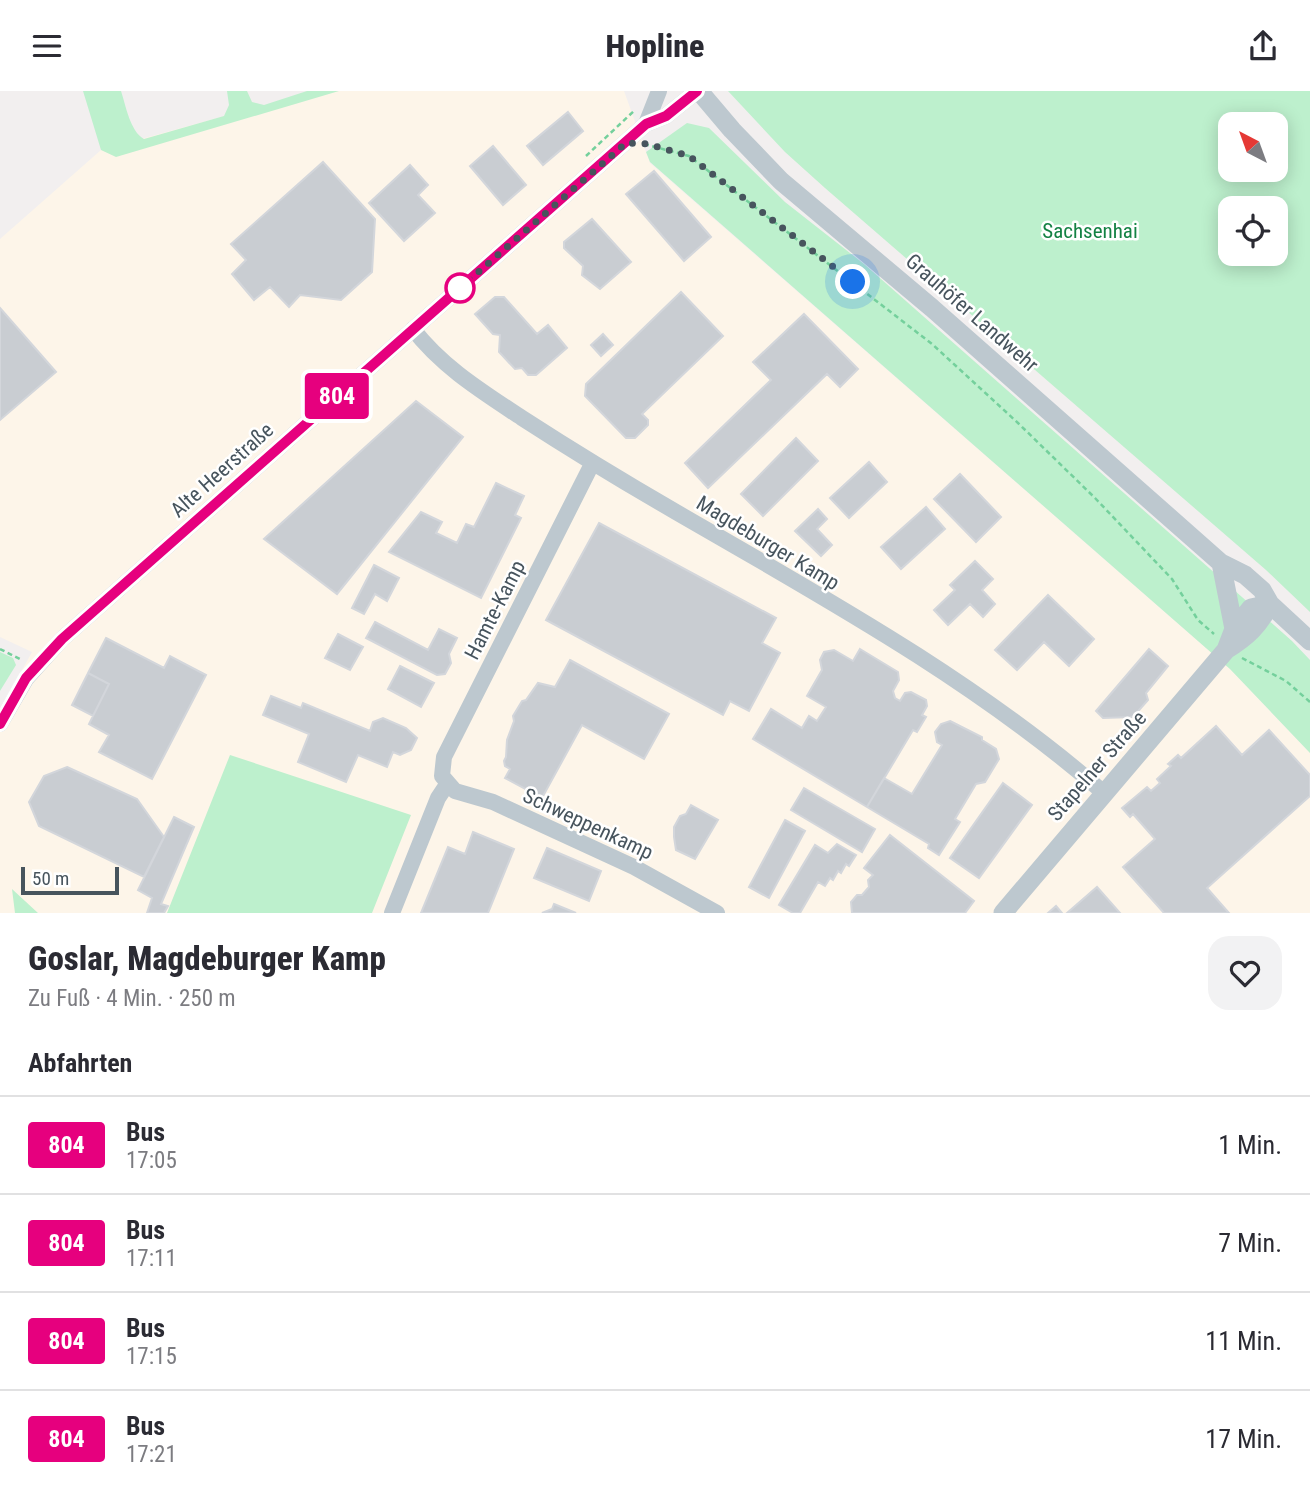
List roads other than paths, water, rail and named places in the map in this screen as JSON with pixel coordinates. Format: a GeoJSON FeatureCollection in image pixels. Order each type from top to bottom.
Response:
{"type":"FeatureCollection","features":[{"type":"Feature","properties":{"kind":"street","name":"Alte Heerstraße"},"geometry":{"type":"LineString","coordinates":[[646,124],[657,98],[671,91]]}},
{"type":"Feature","properties":{"kind":"street","name":"Alte Heerstraße"},"geometry":{"type":"LineString","coordinates":[[0,724],[26,678],[62,639],[646,124],[666,116],[698,91]]}},
{"type":"Feature","properties":{"kind":"street","name":"Grauhöfer Landwehr"},"geometry":{"type":"LineString","coordinates":[[698,91],[781,181],[932,308],[1221,563],[1245,575],[1262,590],[1270,604],[1310,641]]}},
{"type":"Feature","properties":{"kind":"street","name":"Magdeburger Kamp"},"geometry":{"type":"LineString","coordinates":[[412,329],[427,347],[471,384],[592,464],[756,559],[987,702],[1082,773],[1104,793]]}},
{"type":"Feature","properties":{"kind":"street","name":"Hamte-Kamp"},"geometry":{"type":"LineString","coordinates":[[393,913],[445,780],[444,757],[592,464]]}},
{"type":"Feature","properties":{"kind":"street"},"geometry":{"type":"LineString","coordinates":[[1221,563],[1226,638]]}},
{"type":"Feature","properties":{"kind":"street","name":"Stapelner Straße"},"geometry":{"type":"LineString","coordinates":[[1003,913],[1104,793],[1226,638],[1245,638],[1261,622],[1270,604]]}},
{"type":"Feature","properties":{"kind":"street","name":"Schweppenkamp"},"geometry":{"type":"LineString","coordinates":[[445,780],[455,791],[493,802],[634,867],[717,913]]}},
{"type":"Feature","properties":{"kind":"park label","name":"Sachsenhai"},"geometry":{"type":"Point","coordinates":[1090,231]}}]}
